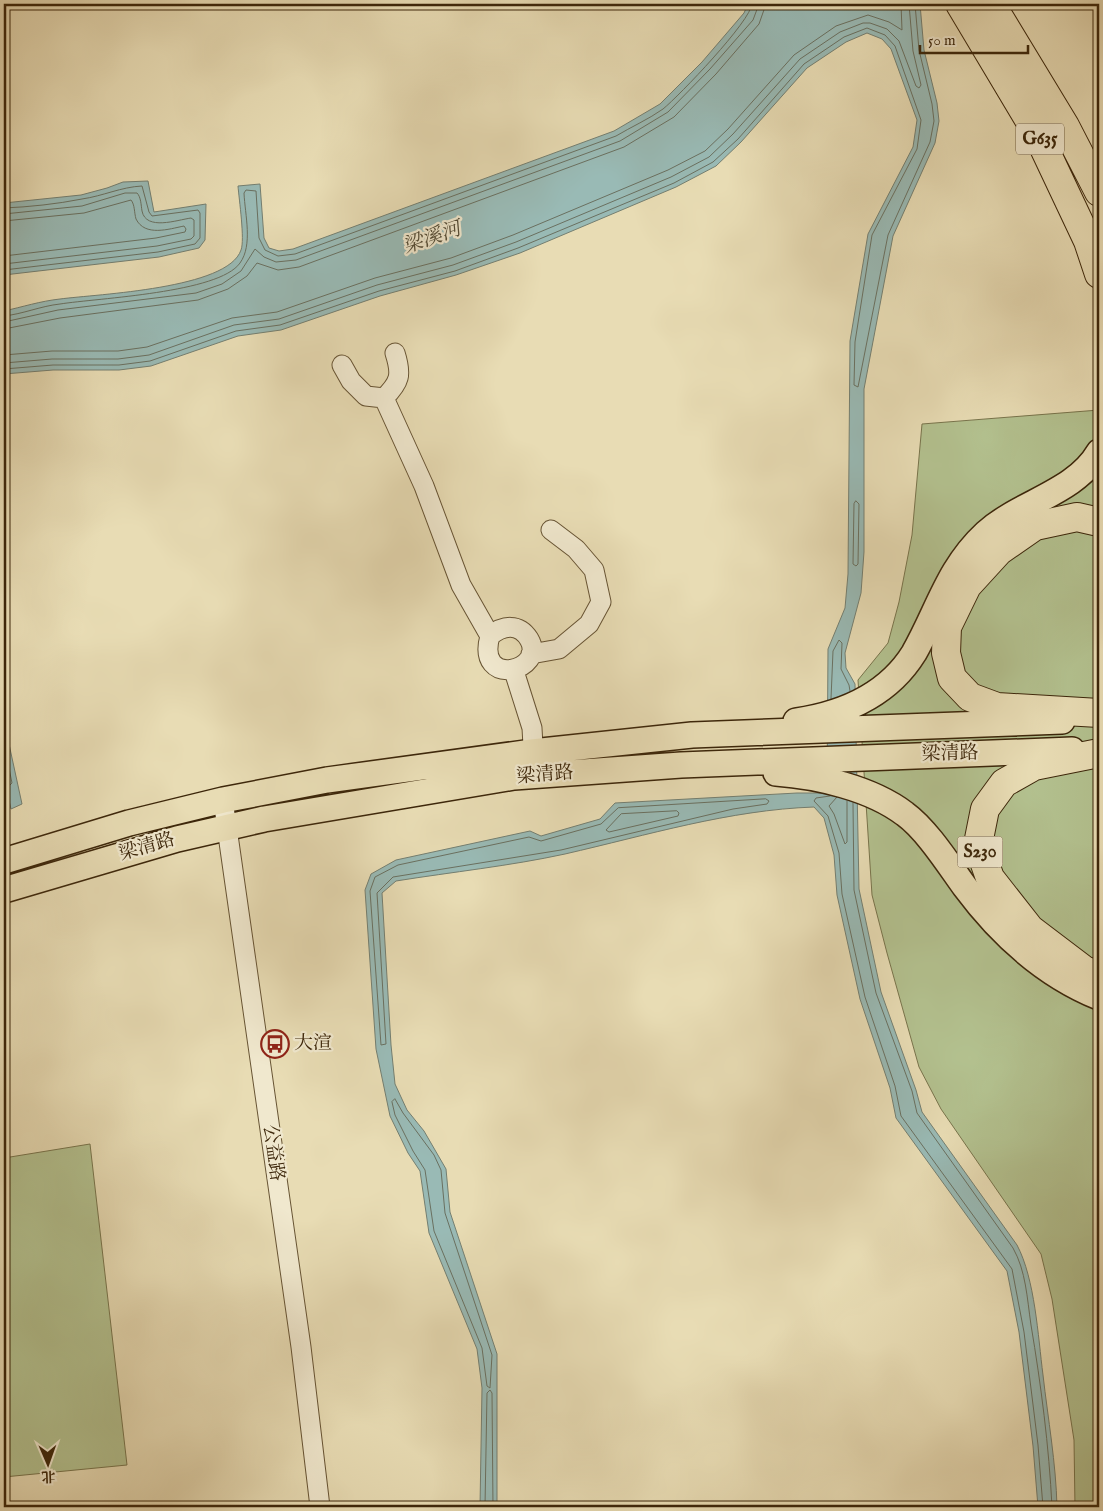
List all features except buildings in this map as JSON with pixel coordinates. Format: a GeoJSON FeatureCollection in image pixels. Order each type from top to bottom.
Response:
{"type":"FeatureCollection","features":[{"type":"Feature","properties":{"kind":"highway","name":"G635"},"geometry":{"type":"LineString","coordinates":[[980,10],[1065,126],[1099,192]]}},
{"type":"Feature","properties":{"kind":"highway","name":"G635"},"geometry":{"type":"LineString","coordinates":[[980,10],[1099,270]]}},
{"type":"Feature","properties":{"kind":"highway"},"geometry":{"type":"LineString","coordinates":[[1099,522],[1077,517],[1035,526],[999,551],[967,586],[947,627],[946,653],[952,678],[970,697],[997,707],[1099,713]]}},
{"type":"Feature","properties":{"kind":"highway","name":"S230"},"geometry":{"type":"LineString","coordinates":[[1099,753],[1034,766],[1004,783],[985,809],[978,844],[990,878],[1030,929],[1084,970],[1099,976]]}},
{"type":"Feature","properties":{"kind":"main road"},"geometry":{"type":"LineString","coordinates":[[710,735],[820,717],[861,702],[891,682],[913,653],[950,576],[986,533],[1025,506],[1065,486],[1093,462],[1099,452]]}},
{"type":"Feature","properties":{"kind":"main road","name":"梁清路"},"geometry":{"type":"LineString","coordinates":[[4,890],[177,839],[226,828],[505,778],[534,764],[710,735],[870,730],[1099,719]]}},
{"type":"Feature","properties":{"kind":"main road","name":"梁清路"},"geometry":{"type":"LineString","coordinates":[[4,861],[130,823],[223,800],[328,780],[534,764],[808,767],[874,758],[1099,749]]}},
{"type":"Feature","properties":{"kind":"main road"},"geometry":{"type":"LineString","coordinates":[[808,767],[866,792],[906,814],[940,851],[967,890],[1016,946],[1077,988],[1099,997]]}},
{"type":"Feature","properties":{"kind":"street"},"geometry":{"type":"LineString","coordinates":[[384,398],[396,386],[400,369],[395,353]]}},
{"type":"Feature","properties":{"kind":"street"},"geometry":{"type":"LineString","coordinates":[[342,365],[351,381],[366,396],[384,398]]}},
{"type":"Feature","properties":{"kind":"street"},"geometry":{"type":"LineString","coordinates":[[384,398],[424,486],[461,585],[490,636]]}},
{"type":"Feature","properties":{"kind":"street"},"geometry":{"type":"LineString","coordinates":[[531,654],[559,649],[589,624],[601,602],[594,570],[576,549],[550,530]]}},
{"type":"Feature","properties":{"kind":"street"},"geometry":{"type":"LineString","coordinates":[[512,626],[523,631],[530,642],[531,654],[525,664],[514,670],[501,670],[491,661],[487,649],[490,636],[500,628],[512,626]]}},
{"type":"Feature","properties":{"kind":"street"},"geometry":{"type":"LineString","coordinates":[[514,670],[532,728],[534,764]]}},
{"type":"Feature","properties":{"kind":"street","name":"公益路"},"geometry":{"type":"LineString","coordinates":[[223,800],[301,1347],[320,1507]]}},
{"type":"Feature","properties":{"kind":"green space"},"geometry":{"type":"Polygon","coordinates":[[[1099,410],[1099,1507],[1075,1507],[1074,1440],[1052,1299],[1041,1254],[941,1109],[919,1067],[887,953],[872,895],[858,680],[888,643],[899,602],[912,535],[922,424],[1099,410]]]}},
{"type":"Feature","properties":{"kind":"green space"},"geometry":{"type":"Polygon","coordinates":[[[90,1144],[127,1465],[4,1477],[4,1158],[90,1144]]]}},
{"type":"Feature","properties":{"kind":"water","name":"梁溪河"},"geometry":{"type":"Polygon","coordinates":[[[748,4],[920,4],[924,50],[937,103],[939,121],[935,143],[893,236],[864,389],[864,552],[861,593],[845,653],[846,668],[855,684],[859,889],[881,992],[922,1112],[1017,1245],[1028,1274],[1037,1326],[1057,1507],[1038,1507],[1033,1446],[1019,1332],[1007,1271],[896,1118],[890,1088],[860,999],[837,895],[834,855],[824,818],[814,807],[782,809],[720,818],[565,854],[396,881],[382,893],[395,1084],[407,1110],[424,1131],[446,1169],[450,1212],[497,1354],[497,1507],[480,1507],[482,1388],[477,1349],[429,1233],[420,1171],[408,1153],[390,1116],[376,1049],[365,890],[371,874],[396,860],[530,831],[541,836],[600,819],[615,803],[827,793],[828,649],[845,608],[848,574],[850,341],[868,234],[913,147],[917,120],[891,49],[882,39],[867,33],[846,42],[807,68],[741,142],[716,166],[676,187],[520,253],[456,275],[380,296],[281,330],[238,336],[151,366],[119,370],[53,370],[4,374],[4,311],[53,300],[160,287],[213,273],[231,263],[241,250],[242,245],[238,186],[260,184],[264,238],[269,248],[279,251],[293,249],[614,131],[660,104],[702,62],[744,13],[748,4]]]}},
{"type":"Feature","properties":{"kind":"water"},"geometry":{"type":"Polygon","coordinates":[[[148,181],[154,212],[206,204],[205,240],[199,248],[159,257],[4,275],[4,203],[81,195],[123,182],[148,181]]]}},
{"type":"Feature","properties":{"kind":"water"},"geometry":{"type":"Polygon","coordinates":[[[4,721],[22,804],[11,809],[4,779],[4,721]]]}},
{"type":"Feature","properties":{"kind":"place","name":"大渲"},"geometry":{"type":"Point","coordinates":[275,1044]}}]}
